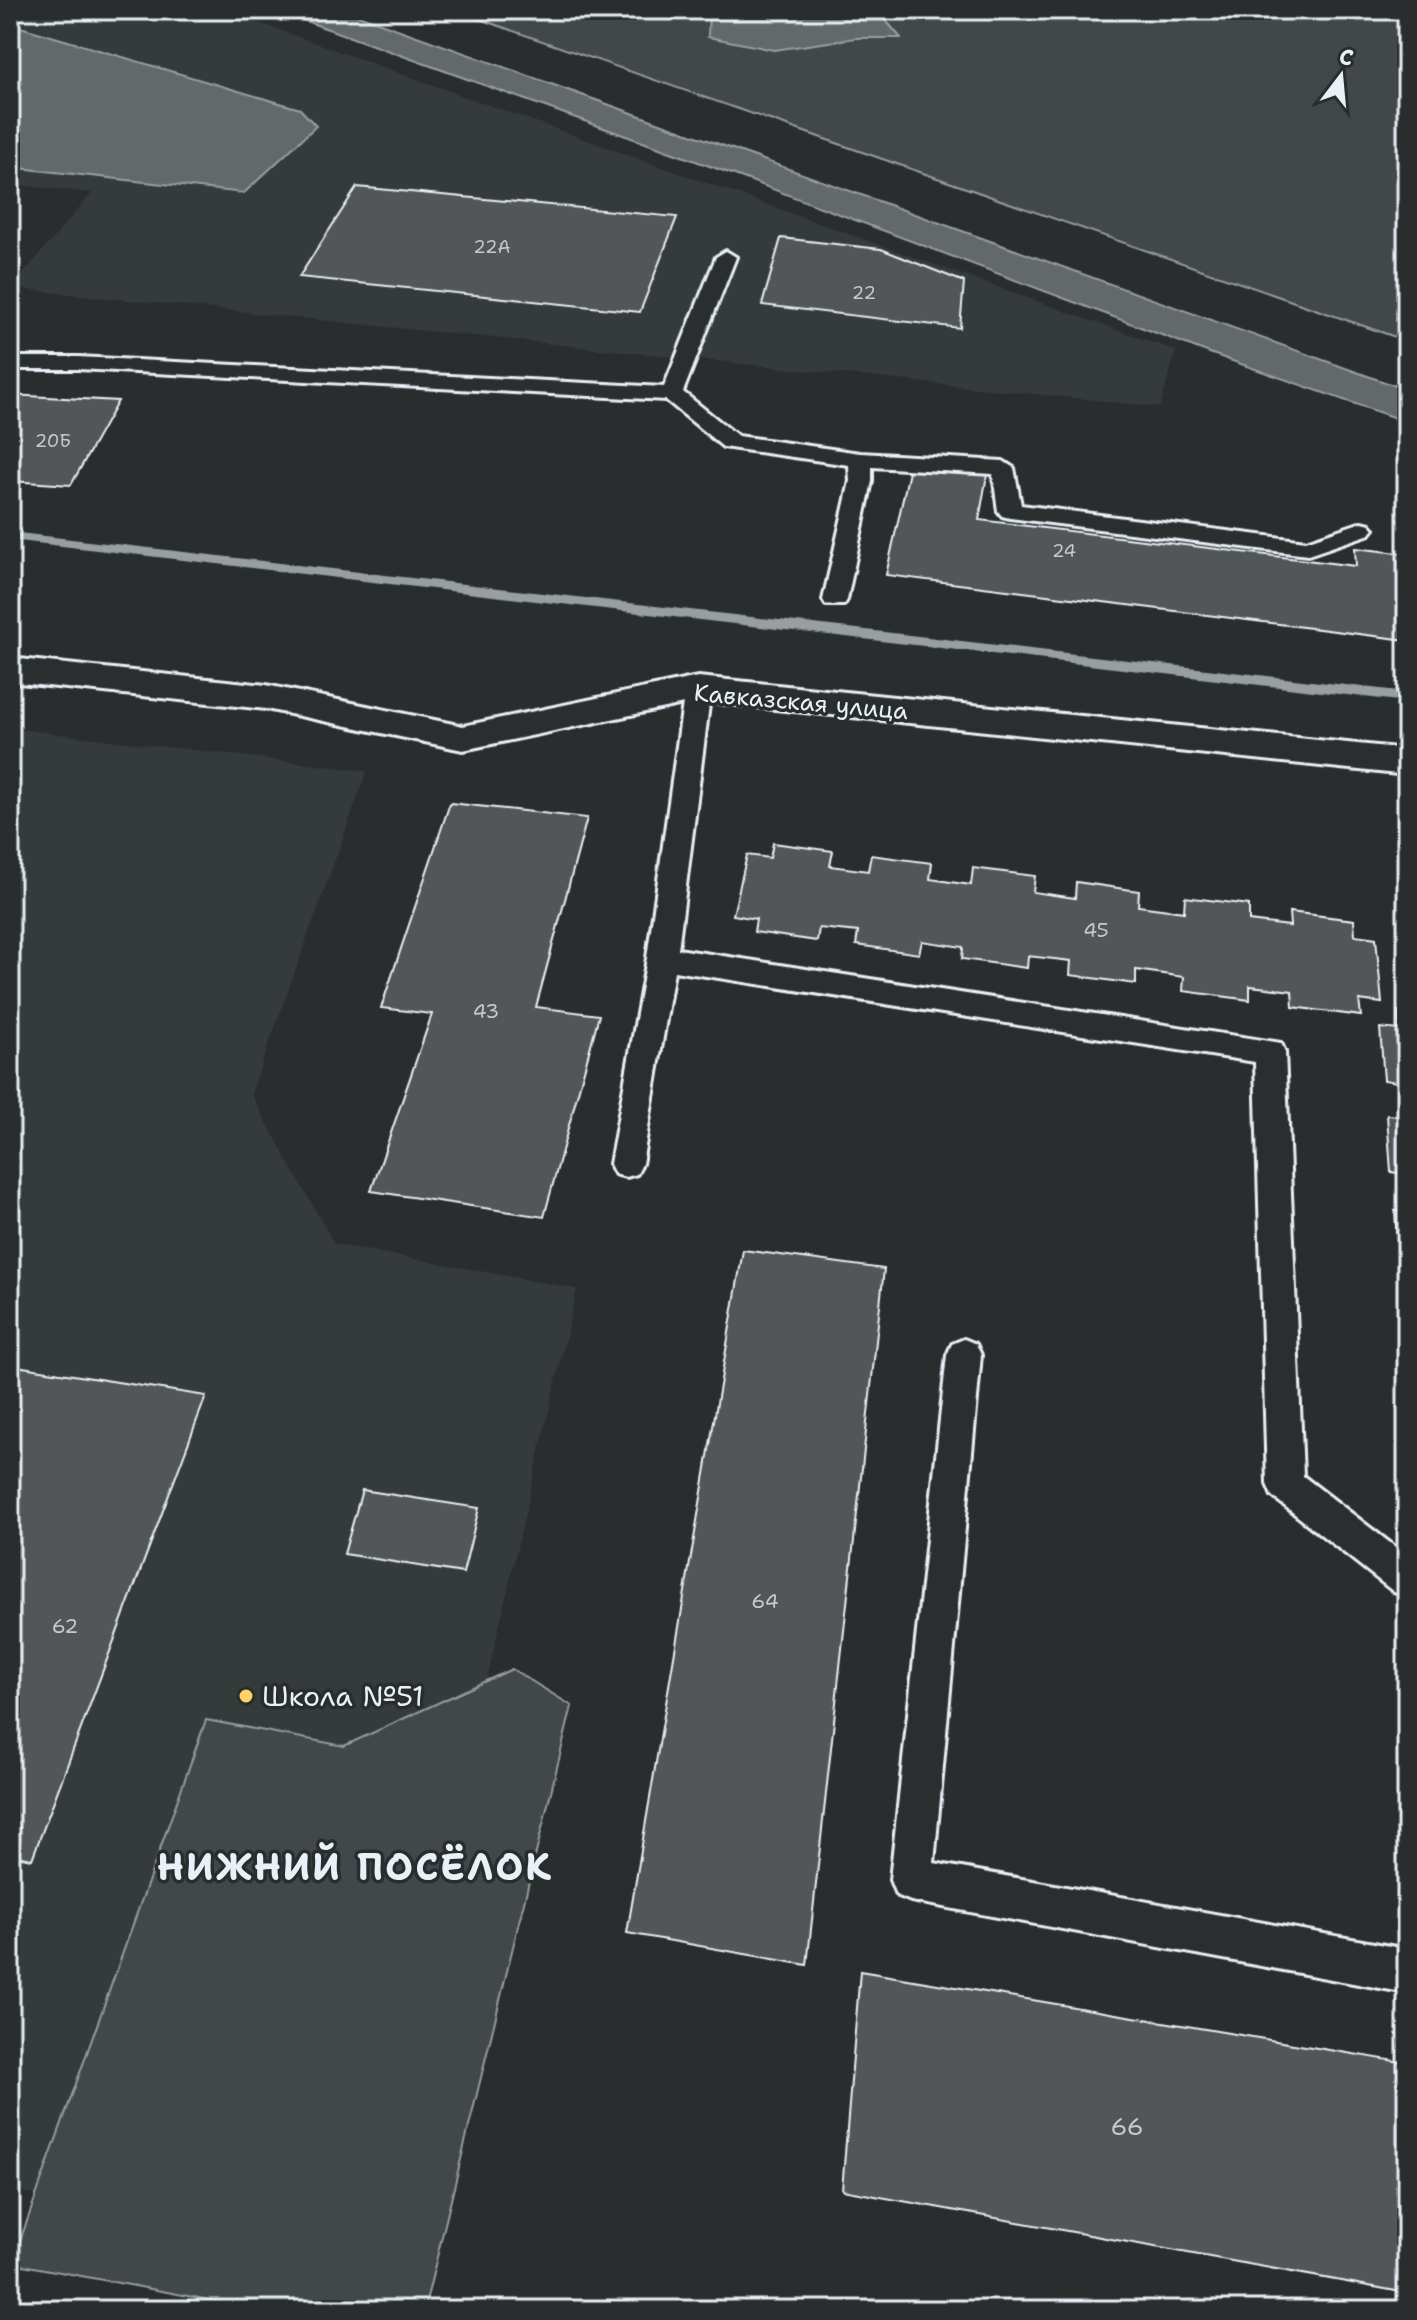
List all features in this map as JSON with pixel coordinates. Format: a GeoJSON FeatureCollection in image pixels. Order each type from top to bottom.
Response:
{"type":"FeatureCollection","features":[{"type":"Feature","properties":{"kind":"street","name":"Кавказская улица"},"geometry":{"type":"LineString","coordinates":[[10,670],[266,697],[463,738],[698,689],[1407,762]]}},
{"type":"Feature","properties":{"kind":"lane"},"geometry":{"type":"LineString","coordinates":[[672,394],[726,257]]}},
{"type":"Feature","properties":{"kind":"lane"},"geometry":{"type":"LineString","coordinates":[[10,363],[78,363],[672,394],[731,442],[860,460],[1003,468],[1010,511],[1308,548],[1362,529]]}},
{"type":"Feature","properties":{"kind":"lane"},"geometry":{"type":"LineString","coordinates":[[835,600],[861,481],[860,460]]}},
{"type":"Feature","properties":{"kind":"lane"},"geometry":{"type":"LineString","coordinates":[[626,1164],[662,958],[698,689]]}},
{"type":"Feature","properties":{"kind":"lane"},"geometry":{"type":"LineString","coordinates":[[662,958],[1270,1052],[1285,1484],[1407,1579]]}},
{"type":"Feature","properties":{"kind":"lane"},"geometry":{"type":"LineString","coordinates":[[964,1355],[911,1880],[1407,1971]]}},
{"type":"Feature","properties":{"kind":"shaded area"},"geometry":{"type":"Polygon","coordinates":[[[10,10],[223,10],[1176,351],[1160,407],[11,288],[92,193],[10,184],[10,10]]]}},
{"type":"Feature","properties":{"kind":"shaded area"},"geometry":{"type":"Polygon","coordinates":[[[275,10],[344,10],[1407,390],[1407,422],[1215,355],[743,178],[275,10]]]}},
{"type":"Feature","properties":{"kind":"shaded area"},"geometry":{"type":"Polygon","coordinates":[[[453,10],[709,10],[709,37],[900,37],[881,15],[863,10],[1407,10],[1407,341],[453,10]]]}},
{"type":"Feature","properties":{"kind":"shaded area"},"geometry":{"type":"Polygon","coordinates":[[[709,10],[863,10],[881,15],[901,38],[856,38],[774,50],[708,37],[709,10]]]}},
{"type":"Feature","properties":{"kind":"shaded area"},"geometry":{"type":"Polygon","coordinates":[[[10,24],[300,109],[316,126],[244,193],[10,167],[10,24]]]}},
{"type":"Feature","properties":{"kind":"shaded area","name":"Школа №51"},"geometry":{"type":"Polygon","coordinates":[[[10,728],[367,771],[251,1094],[334,1244],[577,1289],[389,2103],[206,2236],[10,2189],[10,728]]]}},
{"type":"Feature","properties":{"kind":"shaded area"},"geometry":{"type":"Polygon","coordinates":[[[512,1669],[572,1706],[424,2310],[263,2310],[12,2263],[206,1720],[344,1746],[512,1669]]]}},
{"type":"Feature","properties":{"kind":"building"},"geometry":{"type":"Polygon","coordinates":[[[357,187],[677,217],[640,312],[299,277],[357,187]]]}},
{"type":"Feature","properties":{"kind":"building"},"geometry":{"type":"Polygon","coordinates":[[[781,238],[881,249],[964,282],[960,328],[762,305],[781,238]]]}},
{"type":"Feature","properties":{"kind":"building"},"geometry":{"type":"Polygon","coordinates":[[[10,395],[118,401],[71,485],[10,481],[10,395]]]}},
{"type":"Feature","properties":{"kind":"building"},"geometry":{"type":"Polygon","coordinates":[[[910,467],[987,475],[979,520],[1356,566],[1355,548],[1407,554],[1407,640],[886,575],[910,467]]]}},
{"type":"Feature","properties":{"kind":"building"},"geometry":{"type":"Polygon","coordinates":[[[450,803],[587,818],[536,1007],[599,1015],[544,1217],[371,1191],[432,1014],[381,1008],[450,803]]]}},
{"type":"Feature","properties":{"kind":"building"},"geometry":{"type":"Polygon","coordinates":[[[773,843],[833,851],[830,866],[868,871],[871,855],[932,863],[930,879],[971,885],[973,868],[1035,876],[1033,892],[1075,898],[1076,882],[1139,891],[1138,906],[1184,912],[1185,897],[1249,905],[1249,921],[1290,926],[1289,912],[1354,920],[1355,935],[1376,938],[1382,1003],[1359,1000],[1361,1016],[1293,1007],[1292,991],[1250,986],[1250,1000],[1183,991],[1184,977],[1136,970],[1136,984],[1070,975],[1071,961],[1028,956],[1027,968],[962,959],[963,947],[922,941],[919,954],[856,945],[858,932],[819,928],[817,941],[754,932],[756,919],[733,915],[747,855],[770,858],[773,843]]]}},
{"type":"Feature","properties":{"kind":"building"},"geometry":{"type":"Polygon","coordinates":[[[1398,1011],[1407,1012],[1407,1174],[1391,1172],[1387,1115],[1406,1117],[1403,1083],[1384,1080],[1380,1028],[1399,1030],[1398,1011]]]}},
{"type":"Feature","properties":{"kind":"building"},"geometry":{"type":"Polygon","coordinates":[[[1395,1211],[1407,1213],[1407,1275],[1399,1273],[1395,1211]]]}},
{"type":"Feature","properties":{"kind":"building"},"geometry":{"type":"Polygon","coordinates":[[[743,1250],[884,1269],[807,1965],[627,1933],[743,1250]]]}},
{"type":"Feature","properties":{"kind":"building"},"geometry":{"type":"Polygon","coordinates":[[[1401,1316],[1407,1317],[1407,1385],[1406,1384],[1401,1316]]]}},
{"type":"Feature","properties":{"kind":"building"},"geometry":{"type":"Polygon","coordinates":[[[10,1365],[206,1396],[32,1859],[10,1855],[10,1365]]]}},
{"type":"Feature","properties":{"kind":"building"},"geometry":{"type":"Polygon","coordinates":[[[362,1490],[479,1508],[463,1573],[344,1554],[362,1490]]]}},
{"type":"Feature","properties":{"kind":"building"},"geometry":{"type":"Polygon","coordinates":[[[860,1971],[1407,2063],[1407,2293],[842,2190],[860,1971]]]}},
{"type":"Feature","properties":{"kind":"waterway"},"geometry":{"type":"LineString","coordinates":[[10,536],[1407,697]]}},
{"type":"Feature","properties":{"kind":"place","name":"Школа №51"},"geometry":{"type":"Point","coordinates":[246,1696]}},
{"type":"Feature","properties":{"kind":"district","name":"НИЖНИЙ ПОСЁЛОК"},"geometry":{"type":"Point","coordinates":[355,1866]}}]}
